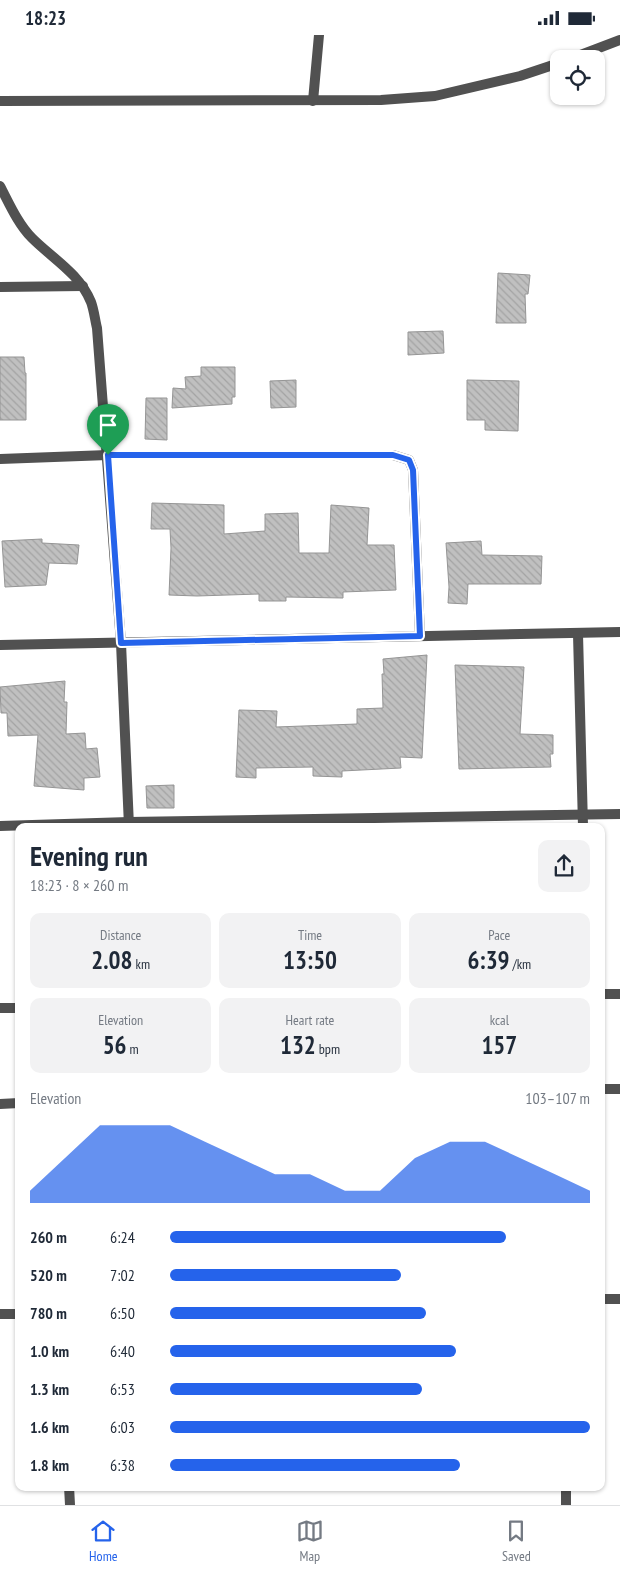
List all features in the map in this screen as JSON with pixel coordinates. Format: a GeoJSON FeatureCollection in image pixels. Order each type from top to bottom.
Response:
{"type":"FeatureCollection","features":[{"type":"Feature","properties":{"kind":"street"},"geometry":{"type":"LineString","coordinates":[[312,101],[318,35]]}},
{"type":"Feature","properties":{"kind":"street"},"geometry":{"type":"LineString","coordinates":[[594,50],[620,40]]}},
{"type":"Feature","properties":{"kind":"street"},"geometry":{"type":"LineString","coordinates":[[0,101],[381,100],[435,96],[520,76],[550,66]]}},
{"type":"Feature","properties":{"kind":"street"},"geometry":{"type":"LineString","coordinates":[[0,186],[21,225],[31,237],[83,286],[92,303],[97,328],[108,455],[121,643],[129,823]]}},
{"type":"Feature","properties":{"kind":"street"},"geometry":{"type":"LineString","coordinates":[[0,287],[83,286]]}},
{"type":"Feature","properties":{"kind":"street"},"geometry":{"type":"LineString","coordinates":[[0,459],[108,455],[393,455],[409,460],[413,470],[420,636]]}},
{"type":"Feature","properties":{"kind":"street"},"geometry":{"type":"LineString","coordinates":[[0,645],[620,632]]}},
{"type":"Feature","properties":{"kind":"street"},"geometry":{"type":"LineString","coordinates":[[578,633],[583,823]]}},
{"type":"Feature","properties":{"kind":"street"},"geometry":{"type":"LineString","coordinates":[[179,823],[620,814]]}},
{"type":"Feature","properties":{"kind":"street"},"geometry":{"type":"LineString","coordinates":[[0,826],[15,826]]}},
{"type":"Feature","properties":{"kind":"street"},"geometry":{"type":"LineString","coordinates":[[605,994],[620,993]]}},
{"type":"Feature","properties":{"kind":"street"},"geometry":{"type":"LineString","coordinates":[[0,1008],[15,1008]]}},
{"type":"Feature","properties":{"kind":"street"},"geometry":{"type":"LineString","coordinates":[[605,1089],[620,1089]]}},
{"type":"Feature","properties":{"kind":"street"},"geometry":{"type":"LineString","coordinates":[[0,1104],[15,1103]]}},
{"type":"Feature","properties":{"kind":"street"},"geometry":{"type":"LineString","coordinates":[[605,1299],[620,1299]]}},
{"type":"Feature","properties":{"kind":"street"},"geometry":{"type":"LineString","coordinates":[[0,1314],[15,1314]]}},
{"type":"Feature","properties":{"kind":"street"},"geometry":{"type":"LineString","coordinates":[[69,1491],[70,1505]]}},
{"type":"Feature","properties":{"kind":"street"},"geometry":{"type":"LineString","coordinates":[[566,1491],[566,1505]]}},
{"type":"Feature","properties":{"kind":"building"},"geometry":{"type":"Polygon","coordinates":[[[498,273],[530,275],[528,294],[525,294],[526,323],[496,323],[498,273]]]}},
{"type":"Feature","properties":{"kind":"building"},"geometry":{"type":"Polygon","coordinates":[[[443,331],[444,353],[408,355],[408,332],[443,331]]]}},
{"type":"Feature","properties":{"kind":"building"},"geometry":{"type":"Polygon","coordinates":[[[0,357],[24,357],[26,420],[0,420],[0,357]]]}},
{"type":"Feature","properties":{"kind":"building"},"geometry":{"type":"Polygon","coordinates":[[[201,367],[235,367],[235,397],[232,397],[232,404],[172,408],[173,388],[186,389],[185,377],[201,376],[201,367]]]}},
{"type":"Feature","properties":{"kind":"building"},"geometry":{"type":"Polygon","coordinates":[[[296,380],[296,407],[271,408],[270,381],[296,380]]]}},
{"type":"Feature","properties":{"kind":"building"},"geometry":{"type":"Polygon","coordinates":[[[467,380],[519,381],[518,431],[485,430],[485,420],[467,420],[467,380]]]}},
{"type":"Feature","properties":{"kind":"building"},"geometry":{"type":"Polygon","coordinates":[[[146,398],[167,398],[167,440],[145,439],[146,398]]]}},
{"type":"Feature","properties":{"kind":"building"},"geometry":{"type":"Polygon","coordinates":[[[152,503],[224,505],[224,534],[265,531],[265,514],[298,513],[299,553],[329,553],[331,505],[369,508],[367,545],[394,545],[396,590],[343,592],[343,598],[286,597],[286,601],[259,601],[259,594],[169,595],[170,529],[151,529],[152,503]]]}},
{"type":"Feature","properties":{"kind":"building"},"geometry":{"type":"Polygon","coordinates":[[[42,539],[42,543],[79,545],[77,564],[49,563],[46,585],[5,587],[2,541],[42,539]]]}},
{"type":"Feature","properties":{"kind":"building"},"geometry":{"type":"Polygon","coordinates":[[[481,541],[482,555],[542,556],[541,584],[468,584],[467,604],[448,603],[449,587],[446,543],[481,541]]]}},
{"type":"Feature","properties":{"kind":"building"},"geometry":{"type":"Polygon","coordinates":[[[427,655],[422,758],[400,757],[401,768],[342,771],[342,777],[313,776],[313,767],[256,768],[256,778],[236,777],[239,710],[277,711],[276,727],[357,724],[357,709],[383,708],[383,659],[427,655]]]}},
{"type":"Feature","properties":{"kind":"building"},"geometry":{"type":"Polygon","coordinates":[[[455,665],[524,667],[520,734],[553,735],[553,754],[550,754],[551,767],[459,769],[455,665]]]}},
{"type":"Feature","properties":{"kind":"building"},"geometry":{"type":"Polygon","coordinates":[[[65,681],[64,702],[67,702],[66,734],[85,733],[86,749],[97,748],[100,777],[84,778],[84,790],[34,786],[38,735],[8,736],[7,713],[1,713],[0,687],[65,681]]]}},
{"type":"Feature","properties":{"kind":"building"},"geometry":{"type":"Polygon","coordinates":[[[174,785],[174,808],[147,808],[146,786],[174,785]]]}},
{"type":"Feature","properties":{"kind":"route"},"geometry":{"type":"LineString","coordinates":[[108,455],[393,455],[409,460],[413,470],[420,636],[121,643],[108,455]]}}]}
